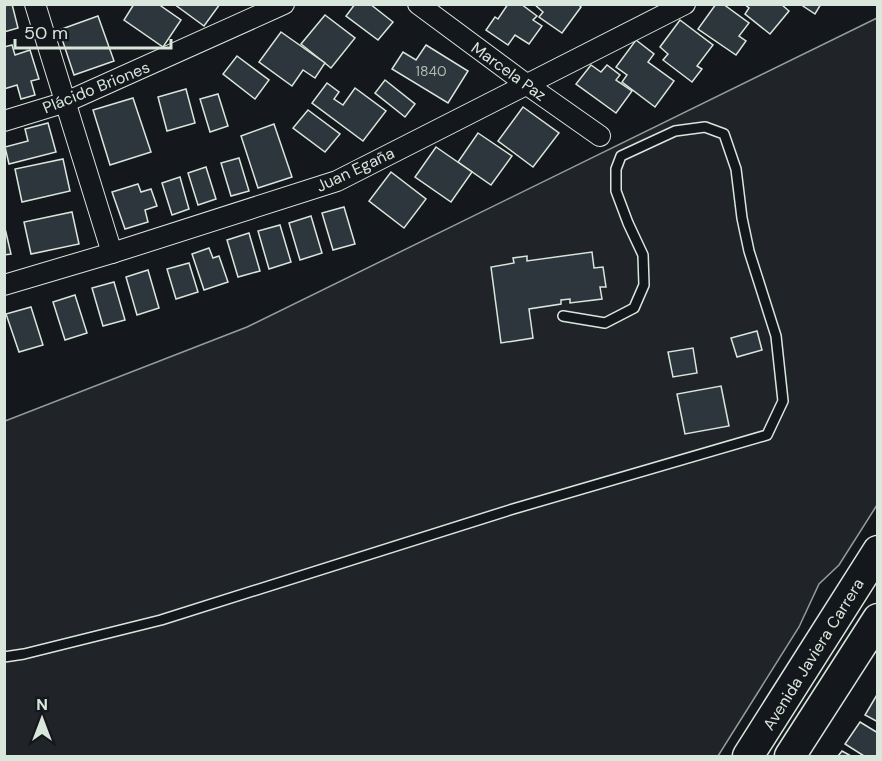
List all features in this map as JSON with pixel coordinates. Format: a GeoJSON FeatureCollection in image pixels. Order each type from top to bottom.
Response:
{"type":"FeatureCollection","features":[{"type":"Feature","properties":{"kind":"main road","name":"Avenida Javiera Carrera"},"geometry":{"type":"LineString","coordinates":[[748,756],[878,551]]}},
{"type":"Feature","properties":{"kind":"main road"},"geometry":{"type":"LineString","coordinates":[[790,756],[878,618]]}},
{"type":"Feature","properties":{"kind":"street"},"geometry":{"type":"LineString","coordinates":[[35,4],[112,253]]}},
{"type":"Feature","properties":{"kind":"street","name":"Plácido Briones"},"geometry":{"type":"LineString","coordinates":[[4,121],[66,102],[284,4]]}},
{"type":"Feature","properties":{"kind":"street","name":"Marcela Paz"},"geometry":{"type":"LineString","coordinates":[[418,4],[600,136]]}},
{"type":"Feature","properties":{"kind":"street","name":"Juan Egaña"},"geometry":{"type":"LineString","coordinates":[[4,285],[337,181],[686,4]]}},
{"type":"Feature","properties":{"kind":"lane"},"geometry":{"type":"LineString","coordinates":[[4,657],[161,620],[513,509],[767,435],[783,401],[776,336],[749,251],[736,169],[724,134],[705,127],[675,131],[621,156],[616,169],[616,190],[643,255],[644,285],[634,308],[605,323],[563,316]]}},
{"type":"Feature","properties":{"kind":"shaded area"},"geometry":{"type":"Polygon","coordinates":[[[877,18],[877,505],[839,565],[819,584],[799,627],[718,756],[5,756],[5,421],[247,327],[877,18]]]}},
{"type":"Feature","properties":{"kind":"building"},"geometry":{"type":"Polygon","coordinates":[[[12,4],[18,28],[4,32],[4,6],[12,4]]]}},
{"type":"Feature","properties":{"kind":"building"},"geometry":{"type":"Polygon","coordinates":[[[134,4],[158,4],[181,20],[163,47],[124,20],[134,4]]]}},
{"type":"Feature","properties":{"kind":"building"},"geometry":{"type":"Polygon","coordinates":[[[174,4],[220,4],[204,26],[174,4]]]}},
{"type":"Feature","properties":{"kind":"building"},"geometry":{"type":"Polygon","coordinates":[[[355,4],[370,4],[393,22],[378,40],[346,16],[355,4]]]}},
{"type":"Feature","properties":{"kind":"building"},"geometry":{"type":"Polygon","coordinates":[[[508,4],[521,4],[537,16],[533,20],[542,26],[529,44],[515,35],[508,45],[486,30],[495,17],[498,19],[508,4]]]}},
{"type":"Feature","properties":{"kind":"building"},"geometry":{"type":"Polygon","coordinates":[[[534,4],[578,4],[581,7],[562,33],[539,17],[543,12],[534,4]]]}},
{"type":"Feature","properties":{"kind":"building"},"geometry":{"type":"Polygon","coordinates":[[[716,4],[723,4],[749,23],[739,36],[746,41],[736,55],[698,29],[716,4]]]}},
{"type":"Feature","properties":{"kind":"building"},"geometry":{"type":"Polygon","coordinates":[[[744,4],[781,4],[789,11],[770,34],[745,14],[749,8],[744,4]]]}},
{"type":"Feature","properties":{"kind":"building"},"geometry":{"type":"Polygon","coordinates":[[[800,4],[821,4],[815,14],[800,4]]]}},
{"type":"Feature","properties":{"kind":"building"},"geometry":{"type":"Polygon","coordinates":[[[325,15],[355,38],[331,68],[301,44],[325,15]]]}},
{"type":"Feature","properties":{"kind":"building"},"geometry":{"type":"Polygon","coordinates":[[[98,16],[114,61],[74,75],[59,30],[98,16]]]}},
{"type":"Feature","properties":{"kind":"building"},"geometry":{"type":"Polygon","coordinates":[[[680,20],[713,45],[697,66],[702,69],[692,82],[663,60],[668,54],[660,47],[680,20]]]}},
{"type":"Feature","properties":{"kind":"building"},"geometry":{"type":"Polygon","coordinates":[[[281,32],[325,63],[315,78],[303,70],[292,86],[259,62],[281,32]]]}},
{"type":"Feature","properties":{"kind":"building"},"geometry":{"type":"Polygon","coordinates":[[[636,40],[654,54],[648,62],[674,81],[655,107],[622,82],[627,75],[616,67],[636,40]]]}},
{"type":"Feature","properties":{"kind":"building"},"geometry":{"type":"Polygon","coordinates":[[[12,45],[15,55],[30,50],[39,79],[31,81],[35,95],[21,99],[17,85],[4,89],[4,47],[12,45]]]}},
{"type":"Feature","properties":{"kind":"building"},"geometry":{"type":"Polygon","coordinates":[[[426,45],[468,71],[448,103],[392,69],[403,52],[416,60],[426,45]]]}},
{"type":"Feature","properties":{"kind":"building"},"geometry":{"type":"Polygon","coordinates":[[[237,56],[269,80],[255,99],[223,74],[237,56]]]}},
{"type":"Feature","properties":{"kind":"building"},"geometry":{"type":"Polygon","coordinates":[[[591,65],[601,72],[607,65],[620,75],[616,80],[632,91],[616,113],[576,84],[591,65]]]}},
{"type":"Feature","properties":{"kind":"building"},"geometry":{"type":"Polygon","coordinates":[[[385,80],[415,104],[405,117],[375,93],[385,80]]]}},
{"type":"Feature","properties":{"kind":"building"},"geometry":{"type":"Polygon","coordinates":[[[327,83],[339,92],[334,99],[343,105],[355,88],[386,111],[363,141],[312,103],[327,83]]]}},
{"type":"Feature","properties":{"kind":"building"},"geometry":{"type":"Polygon","coordinates":[[[186,89],[195,123],[167,131],[158,97],[186,89]]]}},
{"type":"Feature","properties":{"kind":"building"},"geometry":{"type":"Polygon","coordinates":[[[218,94],[228,126],[210,132],[200,99],[218,94]]]}},
{"type":"Feature","properties":{"kind":"building"},"geometry":{"type":"Polygon","coordinates":[[[133,98],[151,152],[110,165],[93,110],[133,98]]]}},
{"type":"Feature","properties":{"kind":"building"},"geometry":{"type":"Polygon","coordinates":[[[523,107],[559,133],[533,167],[498,141],[523,107]]]}},
{"type":"Feature","properties":{"kind":"building"},"geometry":{"type":"Polygon","coordinates":[[[308,110],[340,134],[325,152],[293,128],[308,110]]]}},
{"type":"Feature","properties":{"kind":"building"},"geometry":{"type":"Polygon","coordinates":[[[48,123],[56,152],[9,164],[5,147],[28,141],[25,129],[48,123]]]}},
{"type":"Feature","properties":{"kind":"building"},"geometry":{"type":"Polygon","coordinates":[[[274,124],[292,177],[258,188],[241,136],[274,124]]]}},
{"type":"Feature","properties":{"kind":"building"},"geometry":{"type":"Polygon","coordinates":[[[478,133],[512,156],[491,185],[458,162],[478,133]]]}},
{"type":"Feature","properties":{"kind":"building"},"geometry":{"type":"Polygon","coordinates":[[[436,147],[472,172],[451,202],[415,177],[436,147]]]}},
{"type":"Feature","properties":{"kind":"building"},"geometry":{"type":"Polygon","coordinates":[[[239,158],[249,191],[231,196],[221,163],[239,158]]]}},
{"type":"Feature","properties":{"kind":"building"},"geometry":{"type":"Polygon","coordinates":[[[63,159],[70,191],[22,202],[15,169],[63,159]]]}},
{"type":"Feature","properties":{"kind":"building"},"geometry":{"type":"Polygon","coordinates":[[[206,167],[216,199],[198,205],[188,173],[206,167]]]}},
{"type":"Feature","properties":{"kind":"building"},"geometry":{"type":"Polygon","coordinates":[[[391,172],[426,199],[404,228],[369,201],[391,172]]]}},
{"type":"Feature","properties":{"kind":"building"},"geometry":{"type":"Polygon","coordinates":[[[180,177],[189,209],[172,215],[162,183],[180,177]]]}},
{"type":"Feature","properties":{"kind":"building"},"geometry":{"type":"Polygon","coordinates":[[[138,184],[141,192],[151,189],[157,206],[145,210],[148,222],[125,229],[112,192],[138,184]]]}},
{"type":"Feature","properties":{"kind":"building"},"geometry":{"type":"Polygon","coordinates":[[[344,207],[355,244],[333,250],[322,213],[344,207]]]}},
{"type":"Feature","properties":{"kind":"building"},"geometry":{"type":"Polygon","coordinates":[[[72,212],[79,244],[31,254],[24,222],[72,212]]]}},
{"type":"Feature","properties":{"kind":"building"},"geometry":{"type":"Polygon","coordinates":[[[311,216],[322,253],[300,260],[289,223],[311,216]]]}},
{"type":"Feature","properties":{"kind":"building"},"geometry":{"type":"Polygon","coordinates":[[[4,224],[11,254],[4,255],[4,224]]]}},
{"type":"Feature","properties":{"kind":"building"},"geometry":{"type":"Polygon","coordinates":[[[280,225],[291,262],[269,269],[258,231],[280,225]]]}},
{"type":"Feature","properties":{"kind":"building"},"geometry":{"type":"Polygon","coordinates":[[[249,233],[260,271],[238,277],[227,240],[249,233]]]}},
{"type":"Feature","properties":{"kind":"building"},"geometry":{"type":"Polygon","coordinates":[[[209,248],[213,258],[219,256],[228,282],[204,290],[192,254],[209,248]]]}},
{"type":"Feature","properties":{"kind":"building"},"geometry":{"type":"Polygon","coordinates":[[[592,252],[594,268],[603,267],[606,287],[600,287],[602,299],[570,303],[570,299],[561,300],[561,304],[529,309],[533,338],[501,343],[491,267],[514,263],[513,258],[527,256],[527,261],[592,252]]]}},
{"type":"Feature","properties":{"kind":"building"},"geometry":{"type":"Polygon","coordinates":[[[189,263],[198,292],[176,299],[167,269],[189,263]]]}},
{"type":"Feature","properties":{"kind":"building"},"geometry":{"type":"Polygon","coordinates":[[[148,270],[159,308],[137,315],[126,277],[148,270]]]}},
{"type":"Feature","properties":{"kind":"building"},"geometry":{"type":"Polygon","coordinates":[[[114,282],[125,320],[103,326],[92,288],[114,282]]]}},
{"type":"Feature","properties":{"kind":"building"},"geometry":{"type":"Polygon","coordinates":[[[75,295],[87,333],[65,340],[53,302],[75,295]]]}},
{"type":"Feature","properties":{"kind":"building"},"geometry":{"type":"Polygon","coordinates":[[[31,307],[43,345],[19,352],[6,314],[31,307]]]}},
{"type":"Feature","properties":{"kind":"building"},"geometry":{"type":"Polygon","coordinates":[[[757,331],[762,350],[737,357],[731,338],[757,331]]]}},
{"type":"Feature","properties":{"kind":"building"},"geometry":{"type":"Polygon","coordinates":[[[693,348],[697,373],[673,377],[668,352],[693,348]]]}},
{"type":"Feature","properties":{"kind":"building"},"geometry":{"type":"Polygon","coordinates":[[[721,386],[729,426],[685,434],[677,394],[721,386]]]}},
{"type":"Feature","properties":{"kind":"building"},"geometry":{"type":"Polygon","coordinates":[[[878,693],[878,722],[865,715],[878,693]]]}},
{"type":"Feature","properties":{"kind":"building"},"geometry":{"type":"Polygon","coordinates":[[[860,722],[878,733],[878,756],[864,756],[845,744],[860,722]]]}},
{"type":"Feature","properties":{"kind":"building"},"geometry":{"type":"Polygon","coordinates":[[[842,751],[851,756],[838,756],[842,751]]]}}]}
